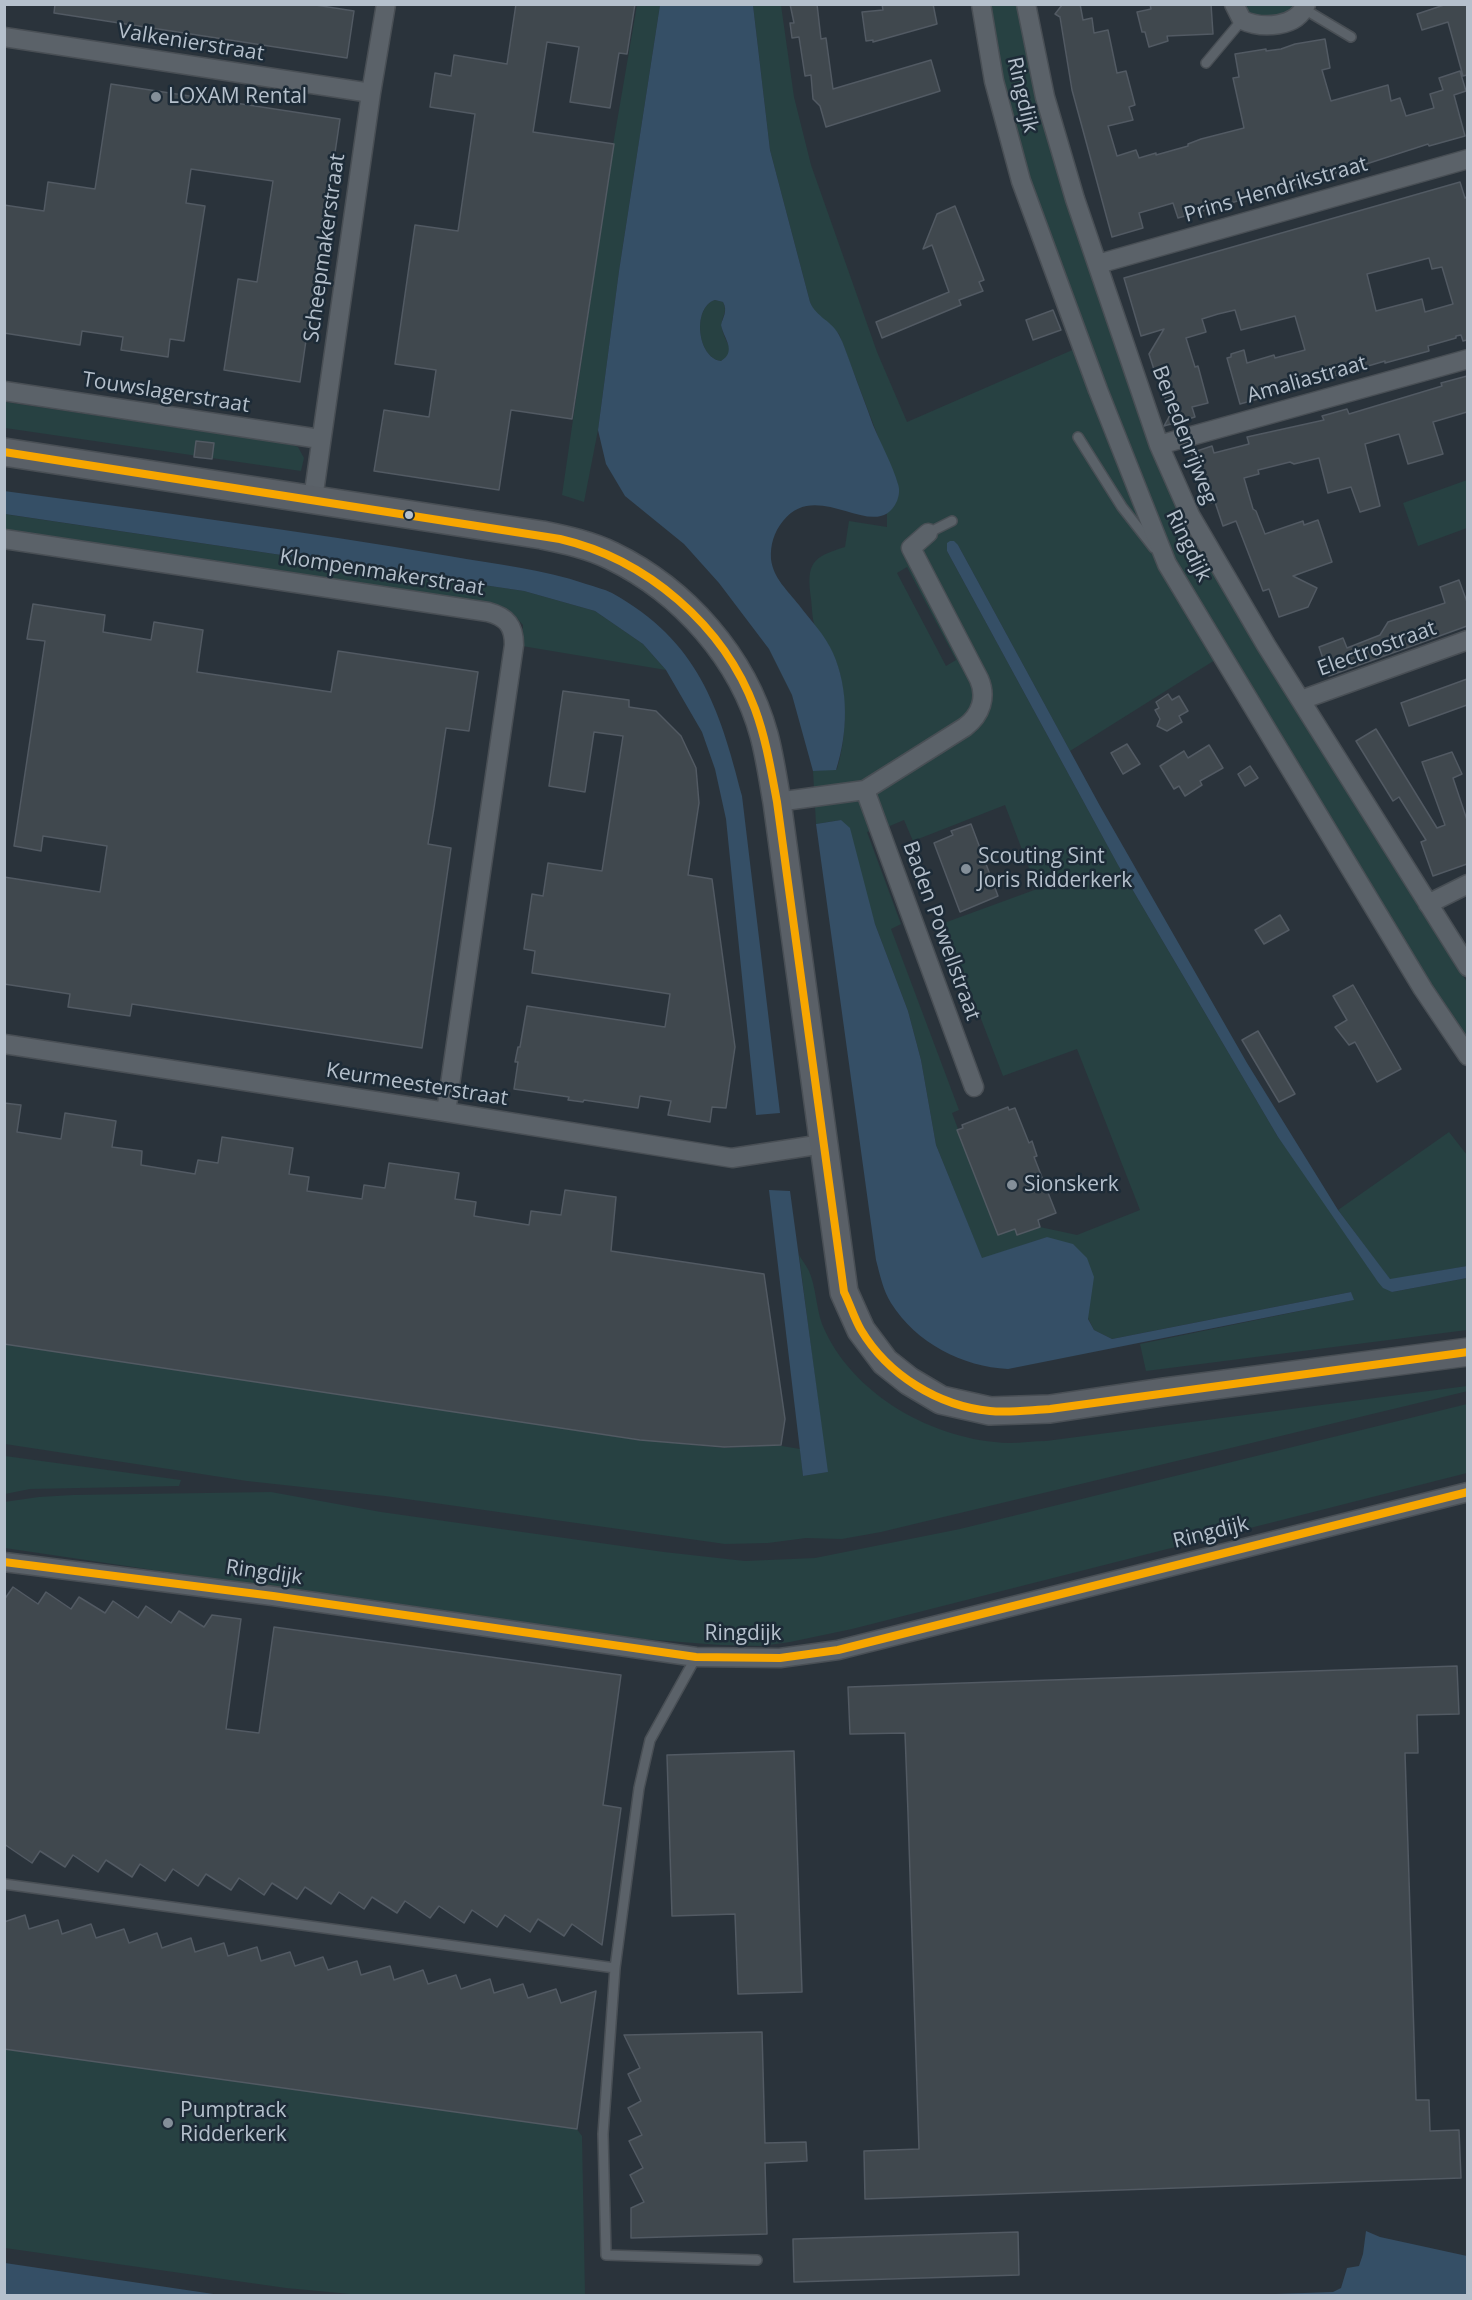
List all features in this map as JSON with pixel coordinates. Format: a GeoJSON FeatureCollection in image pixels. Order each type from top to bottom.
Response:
{"type":"FeatureCollection","features":[{"type":"Feature","properties":{"kind":"street","name":"Scheepmakerstraat"},"geometry":{"type":"LineString","coordinates":[[313,499],[370,93],[386,4]]}},
{"type":"Feature","properties":{"kind":"street","name":"Ringdijk"},"geometry":{"type":"LineString","coordinates":[[981,4],[994,81],[1022,181],[1098,390],[1167,564],[1410,968],[1467,1056]]}},
{"type":"Feature","properties":{"kind":"street","name":"Benedenrijweg"},"geometry":{"type":"LineString","coordinates":[[1026,4],[1045,97],[1075,199],[1159,445],[1190,515],[1301,700],[1467,967]]}},
{"type":"Feature","properties":{"kind":"street"},"geometry":{"type":"LineString","coordinates":[[1238,12],[1255,26],[1274,25],[1292,20],[1305,7]]}},
{"type":"Feature","properties":{"kind":"street","name":"Valkenierstraat"},"geometry":{"type":"LineString","coordinates":[[4,37],[370,93]]}},
{"type":"Feature","properties":{"kind":"street","name":"Prins Hendrikstraat"},"geometry":{"type":"LineString","coordinates":[[1098,264],[1467,159]]}},
{"type":"Feature","properties":{"kind":"street","name":"Amaliastraat"},"geometry":{"type":"LineString","coordinates":[[1159,445],[1467,358]]}},
{"type":"Feature","properties":{"kind":"street","name":"Touwslagerstraat"},"geometry":{"type":"LineString","coordinates":[[4,391],[320,439]]}},
{"type":"Feature","properties":{"kind":"street"},"geometry":{"type":"LineString","coordinates":[[4,452],[552,537],[610,555],[652,579],[679,601],[711,635],[735,667],[754,705],[764,736],[777,802],[844,1292],[861,1330],[885,1362],[909,1382],[941,1400],[990,1411],[1050,1409],[1467,1352]]}},
{"type":"Feature","properties":{"kind":"street"},"geometry":{"type":"LineString","coordinates":[[777,802],[866,790],[965,727],[972,722],[981,708],[982,685],[910,548],[928,533]]}},
{"type":"Feature","properties":{"kind":"street","name":"Klompenmakerstraat"},"geometry":{"type":"LineString","coordinates":[[4,538],[488,612],[499,615],[510,623],[514,632],[514,645],[446,1112]]}},
{"type":"Feature","properties":{"kind":"street","name":"Electrostraat"},"geometry":{"type":"LineString","coordinates":[[1301,700],[1467,640]]}},
{"type":"Feature","properties":{"kind":"street","name":"Baden Powellstraat"},"geometry":{"type":"LineString","coordinates":[[866,790],[974,1087]]}},
{"type":"Feature","properties":{"kind":"street"},"geometry":{"type":"LineString","coordinates":[[1428,904],[1467,884]]}},
{"type":"Feature","properties":{"kind":"street","name":"Keurmeesterstraat"},"geometry":{"type":"LineString","coordinates":[[4,1044],[732,1158],[823,1144]]}},
{"type":"Feature","properties":{"kind":"street","name":"Ringdijk"},"geometry":{"type":"LineString","coordinates":[[4,1562],[273,1596],[696,1657],[780,1658],[838,1650],[1467,1492]]}},
{"type":"Feature","properties":{"kind":"lane"},"geometry":{"type":"LineString","coordinates":[[1305,7],[1351,37]]}},
{"type":"Feature","properties":{"kind":"lane"},"geometry":{"type":"LineString","coordinates":[[1206,63],[1238,12]]}},
{"type":"Feature","properties":{"kind":"lane"},"geometry":{"type":"LineString","coordinates":[[1078,437],[1122,507],[1167,564]]}},
{"type":"Feature","properties":{"kind":"lane"},"geometry":{"type":"LineString","coordinates":[[928,533],[952,521]]}},
{"type":"Feature","properties":{"kind":"lane"},"geometry":{"type":"LineString","coordinates":[[696,1657],[650,1740],[639,1788],[615,1968],[603,2134],[606,2255],[757,2260]]}},
{"type":"Feature","properties":{"kind":"lane"},"geometry":{"type":"LineString","coordinates":[[4,1884],[615,1968]]}},
{"type":"Feature","properties":{"kind":"green space"},"geometry":{"type":"Polygon","coordinates":[[[637,5],[660,5],[619,271],[598,430],[584,502],[562,495],[613,145],[637,5]]]}},
{"type":"Feature","properties":{"kind":"green space"},"geometry":{"type":"Polygon","coordinates":[[[753,5],[781,5],[794,97],[811,165],[877,352],[907,422],[1077,348],[1215,660],[1070,751],[958,545],[947,551],[1118,865],[1278,1137],[1392,1292],[1467,1278],[1467,1330],[1146,1371],[1140,1344],[1353,1300],[1351,1292],[1112,1339],[1094,1330],[1047,1237],[982,1259],[936,1145],[921,1060],[908,1011],[875,924],[841,820],[816,824],[813,771],[837,769],[844,734],[844,710],[837,664],[829,646],[814,623],[810,587],[811,569],[818,558],[845,547],[849,521],[887,527],[887,513],[895,505],[898,484],[839,334],[814,312],[810,302],[770,150],[753,5]],[[907,567],[897,573],[946,666],[956,660],[907,567]],[[1005,805],[913,841],[904,820],[867,832],[901,924],[891,929],[959,1110],[952,1113],[998,1235],[1015,1229],[1018,1235],[1040,1227],[1077,1235],[1140,1210],[1077,1049],[1003,1076],[944,923],[1037,889],[1005,805]]]}},
{"type":"Feature","properties":{"kind":"green space"},"geometry":{"type":"Polygon","coordinates":[[[988,5],[1019,5],[1062,188],[1165,478],[1185,526],[1467,982],[1467,1041],[1180,578],[1037,210],[1002,93],[988,5]]]}},
{"type":"Feature","properties":{"kind":"green space"},"geometry":{"type":"Polygon","coordinates":[[[1242,5],[1297,5],[1277,16],[1266,17],[1253,16],[1242,5]]]}},
{"type":"Feature","properties":{"kind":"green space"},"geometry":{"type":"Polygon","coordinates":[[[715,300],[723,302],[724,305],[722,328],[730,349],[728,356],[721,361],[713,358],[707,351],[700,332],[703,312],[715,300]]]}},
{"type":"Feature","properties":{"kind":"green space"},"geometry":{"type":"Polygon","coordinates":[[[5,402],[290,444],[298,447],[304,458],[301,471],[5,428],[5,402]]]}},
{"type":"Feature","properties":{"kind":"green space"},"geometry":{"type":"Polygon","coordinates":[[[1467,480],[1467,528],[1418,546],[1403,503],[1467,480]]]}},
{"type":"Feature","properties":{"kind":"green space"},"geometry":{"type":"Polygon","coordinates":[[[4,514],[524,591],[595,611],[643,644],[666,670],[522,646],[523,625],[505,610],[5,533],[4,514]]]}},
{"type":"Feature","properties":{"kind":"green space"},"geometry":{"type":"Polygon","coordinates":[[[1449,1132],[1467,1155],[1467,1266],[1390,1280],[1338,1210],[1449,1132]]]}},
{"type":"Feature","properties":{"kind":"green space"},"geometry":{"type":"Polygon","coordinates":[[[799,1255],[811,1277],[822,1324],[835,1349],[853,1372],[874,1392],[925,1423],[953,1434],[981,1440],[1009,1443],[1046,1441],[1467,1386],[1468,1391],[881,1532],[842,1539],[806,1538],[768,1543],[725,1544],[385,1496],[247,1481],[5,1444],[4,1343],[633,1439],[724,1448],[776,1445],[800,1449],[803,1476],[827,1472],[799,1255]]]}},
{"type":"Feature","properties":{"kind":"green space"},"geometry":{"type":"Polygon","coordinates":[[[1467,1404],[1467,1473],[852,1629],[762,1646],[591,1635],[5,1548],[4,1502],[73,1495],[271,1492],[381,1512],[664,1552],[745,1561],[815,1558],[960,1529],[1467,1404]]]}},
{"type":"Feature","properties":{"kind":"green space"},"geometry":{"type":"Polygon","coordinates":[[[5,1456],[181,1480],[179,1486],[30,1489],[5,1494],[5,1456]]]}},
{"type":"Feature","properties":{"kind":"green space"},"geometry":{"type":"Polygon","coordinates":[[[5,2048],[576,2128],[582,2136],[585,2295],[361,2295],[286,2288],[5,2248],[5,2048]]]}},
{"type":"Feature","properties":{"kind":"water"},"geometry":{"type":"Polygon","coordinates":[[[660,5],[753,5],[770,150],[810,302],[816,312],[836,330],[841,338],[899,488],[897,501],[888,513],[876,517],[813,505],[797,509],[780,525],[772,544],[772,566],[778,578],[830,646],[842,681],[845,726],[836,770],[813,771],[792,695],[769,649],[719,583],[684,544],[625,496],[606,464],[598,430],[619,271],[660,5]],[[715,300],[708,305],[700,322],[702,342],[713,358],[721,361],[726,357],[729,349],[721,325],[725,311],[723,302],[715,300]]]}},
{"type":"Feature","properties":{"kind":"water"},"geometry":{"type":"Polygon","coordinates":[[[4,491],[282,530],[519,567],[553,574],[606,590],[641,612],[665,632],[685,655],[701,679],[724,733],[733,763],[742,796],[780,1113],[756,1115],[726,819],[715,769],[702,732],[666,670],[643,644],[595,611],[524,591],[5,514],[4,491]]]}},
{"type":"Feature","properties":{"kind":"water"},"geometry":{"type":"Polygon","coordinates":[[[950,541],[958,545],[1100,806],[1247,1063],[1338,1210],[1390,1279],[1467,1266],[1467,1278],[1392,1292],[1383,1288],[1378,1282],[1278,1137],[1118,865],[947,551],[947,543],[950,541]]]}},
{"type":"Feature","properties":{"kind":"water"},"geometry":{"type":"Polygon","coordinates":[[[841,820],[850,828],[875,924],[908,1011],[921,1060],[936,1145],[982,1258],[1047,1237],[1073,1244],[1087,1258],[1094,1277],[1088,1319],[1094,1330],[1112,1339],[1351,1292],[1354,1300],[1008,1369],[958,1358],[927,1341],[914,1330],[901,1317],[888,1298],[876,1260],[816,824],[841,820]]]}},
{"type":"Feature","properties":{"kind":"water"},"geometry":{"type":"Polygon","coordinates":[[[769,1190],[790,1191],[828,1472],[803,1476],[769,1190]]]}},
{"type":"Feature","properties":{"kind":"water"},"geometry":{"type":"Polygon","coordinates":[[[1366,2231],[1380,2237],[1467,2256],[1467,2295],[1246,2295],[1333,2292],[1341,2288],[1347,2268],[1359,2266],[1366,2231]]]}},
{"type":"Feature","properties":{"kind":"water"},"geometry":{"type":"Polygon","coordinates":[[[5,2263],[220,2295],[5,2295],[5,2263]]]}},
{"type":"Feature","properties":{"kind":"building"},"geometry":{"type":"Polygon","coordinates":[[[55,4],[309,4],[354,11],[347,58],[54,13],[55,4]]]}},
{"type":"Feature","properties":{"kind":"building"},"geometry":{"type":"Polygon","coordinates":[[[516,4],[635,4],[627,54],[619,53],[610,108],[570,102],[579,47],[547,42],[533,132],[614,144],[572,419],[511,410],[499,490],[374,471],[384,410],[429,417],[436,370],[395,364],[415,225],[458,231],[475,114],[430,107],[435,73],[451,76],[454,55],[507,64],[516,4]]]}},
{"type":"Feature","properties":{"kind":"building"},"geometry":{"type":"Polygon","coordinates":[[[790,4],[817,4],[821,39],[826,38],[833,89],[931,60],[940,91],[826,127],[820,106],[813,99],[811,75],[805,76],[799,37],[792,38],[790,23],[794,23],[790,4]]]}},
{"type":"Feature","properties":{"kind":"building"},"geometry":{"type":"Polygon","coordinates":[[[882,4],[933,4],[937,24],[873,42],[873,40],[866,41],[862,12],[883,10],[882,4]]]}},
{"type":"Feature","properties":{"kind":"building"},"geometry":{"type":"Polygon","coordinates":[[[1065,4],[1080,4],[1083,20],[1092,18],[1094,33],[1108,30],[1117,73],[1126,71],[1135,105],[1129,107],[1133,120],[1108,126],[1117,156],[1136,150],[1139,158],[1156,153],[1156,155],[1188,146],[1201,139],[1244,128],[1233,78],[1239,77],[1235,54],[1281,49],[1325,39],[1330,68],[1322,70],[1331,101],[1388,85],[1391,101],[1400,98],[1406,116],[1434,108],[1430,94],[1443,90],[1439,78],[1460,71],[1466,91],[1454,95],[1465,136],[1429,146],[1428,144],[1357,167],[1178,218],[1173,203],[1139,213],[1143,228],[1112,237],[1072,90],[1060,17],[1055,14],[1065,4]]]}},
{"type":"Feature","properties":{"kind":"building"},"geometry":{"type":"Polygon","coordinates":[[[1150,4],[1211,4],[1213,34],[1167,36],[1168,41],[1149,47],[1137,12],[1151,9],[1150,4]]]}},
{"type":"Feature","properties":{"kind":"building"},"geometry":{"type":"Polygon","coordinates":[[[1447,4],[1467,4],[1467,75],[1463,76],[1448,22],[1422,30],[1417,14],[1447,4]]]}},
{"type":"Feature","properties":{"kind":"building"},"geometry":{"type":"Polygon","coordinates":[[[111,84],[340,119],[328,200],[326,200],[321,229],[323,230],[300,382],[224,370],[238,279],[257,282],[273,181],[191,169],[186,203],[205,206],[184,341],[170,339],[168,357],[121,350],[123,337],[82,331],[80,345],[4,333],[4,205],[44,211],[48,182],[95,189],[111,84]]]}},
{"type":"Feature","properties":{"kind":"building"},"geometry":{"type":"Polygon","coordinates":[[[1460,182],[1465,198],[1467,197],[1467,340],[1463,341],[1461,335],[1456,336],[1456,338],[1428,346],[1429,351],[1314,382],[1314,380],[1299,382],[1240,404],[1227,358],[1231,357],[1231,354],[1244,350],[1247,363],[1274,355],[1275,358],[1305,350],[1295,316],[1241,330],[1235,310],[1218,314],[1202,319],[1206,332],[1186,338],[1195,367],[1198,366],[1208,403],[1192,407],[1195,417],[1164,426],[1175,406],[1166,401],[1160,379],[1157,379],[1149,354],[1164,329],[1141,336],[1124,278],[1460,182]],[[1429,258],[1367,274],[1376,311],[1422,299],[1425,312],[1453,304],[1442,267],[1432,269],[1429,258]]]}},
{"type":"Feature","properties":{"kind":"building"},"geometry":{"type":"Polygon","coordinates":[[[955,206],[984,280],[979,282],[983,291],[959,300],[961,305],[882,338],[876,322],[949,292],[932,245],[923,249],[937,214],[955,206]]]}},
{"type":"Feature","properties":{"kind":"building"},"geometry":{"type":"Polygon","coordinates":[[[1053,310],[1061,330],[1033,340],[1026,320],[1053,310]]]}},
{"type":"Feature","properties":{"kind":"building"},"geometry":{"type":"Polygon","coordinates":[[[1467,376],[1467,412],[1433,422],[1443,454],[1408,464],[1399,434],[1365,444],[1380,506],[1360,512],[1351,487],[1328,493],[1319,458],[1258,470],[1259,474],[1244,478],[1253,509],[1256,511],[1265,534],[1303,521],[1304,525],[1318,520],[1332,562],[1293,576],[1317,588],[1308,607],[1279,617],[1269,589],[1263,591],[1236,521],[1223,526],[1215,502],[1211,503],[1201,469],[1196,471],[1191,453],[1212,446],[1214,453],[1249,444],[1247,437],[1324,420],[1322,416],[1347,409],[1349,414],[1442,386],[1441,383],[1467,376]]]}},
{"type":"Feature","properties":{"kind":"building"},"geometry":{"type":"Polygon","coordinates":[[[196,441],[214,443],[212,459],[194,457],[196,441]]]}},
{"type":"Feature","properties":{"kind":"building"},"geometry":{"type":"Polygon","coordinates":[[[1459,580],[1467,602],[1467,626],[1329,676],[1319,647],[1343,638],[1347,648],[1380,635],[1388,622],[1445,603],[1440,587],[1459,580]]]}},
{"type":"Feature","properties":{"kind":"building"},"geometry":{"type":"Polygon","coordinates":[[[33,604],[105,615],[103,632],[151,640],[154,622],[203,630],[197,672],[331,692],[338,651],[478,672],[469,731],[446,728],[428,844],[451,848],[422,1048],[132,1004],[130,1016],[68,1007],[70,994],[4,984],[4,877],[100,892],[107,846],[43,836],[41,851],[14,846],[45,641],[27,639],[33,604]]]}},
{"type":"Feature","properties":{"kind":"building"},"geometry":{"type":"Polygon","coordinates":[[[1467,679],[1467,705],[1409,726],[1401,703],[1467,679]]]}},
{"type":"Feature","properties":{"kind":"building"},"geometry":{"type":"Polygon","coordinates":[[[563,691],[629,700],[629,707],[656,711],[681,736],[696,768],[699,803],[688,875],[712,879],[735,1047],[726,1108],[712,1107],[710,1122],[668,1115],[671,1101],[640,1096],[638,1108],[584,1100],[583,1102],[568,1100],[569,1097],[514,1089],[518,1062],[515,1062],[527,1006],[665,1027],[670,994],[532,973],[535,951],[524,949],[532,894],[543,896],[548,863],[602,871],[623,736],[594,732],[585,792],[549,786],[563,691]]]}},
{"type":"Feature","properties":{"kind":"building"},"geometry":{"type":"Polygon","coordinates":[[[1168,694],[1172,700],[1179,696],[1188,711],[1179,716],[1182,722],[1167,731],[1157,726],[1160,719],[1155,710],[1159,708],[1156,702],[1168,694]]]}},
{"type":"Feature","properties":{"kind":"building"},"geometry":{"type":"Polygon","coordinates":[[[1376,729],[1437,828],[1445,825],[1422,762],[1452,752],[1462,774],[1453,778],[1467,820],[1467,864],[1433,876],[1421,842],[1426,840],[1399,797],[1393,801],[1356,741],[1376,729]]]}},
{"type":"Feature","properties":{"kind":"building"},"geometry":{"type":"Polygon","coordinates":[[[1127,744],[1140,764],[1123,774],[1111,753],[1127,744]]]}},
{"type":"Feature","properties":{"kind":"building"},"geometry":{"type":"Polygon","coordinates":[[[1209,745],[1223,768],[1200,781],[1202,785],[1185,796],[1179,786],[1174,789],[1160,766],[1184,751],[1188,758],[1209,745]]]}},
{"type":"Feature","properties":{"kind":"building"},"geometry":{"type":"Polygon","coordinates":[[[1250,766],[1258,778],[1245,786],[1238,774],[1250,766]]]}},
{"type":"Feature","properties":{"kind":"building","name":"Scouting Sint Joris Ridderkerk"},"geometry":{"type":"Polygon","coordinates":[[[971,824],[998,896],[960,912],[934,843],[953,835],[951,831],[971,824]]]}},
{"type":"Feature","properties":{"kind":"building"},"geometry":{"type":"Polygon","coordinates":[[[1280,915],[1289,930],[1264,944],[1255,930],[1280,915]]]}},
{"type":"Feature","properties":{"kind":"building"},"geometry":{"type":"Polygon","coordinates":[[[1353,985],[1401,1069],[1377,1082],[1355,1042],[1349,1045],[1335,1027],[1347,1020],[1333,996],[1353,985]]]}},
{"type":"Feature","properties":{"kind":"building"},"geometry":{"type":"Polygon","coordinates":[[[1258,1031],[1295,1094],[1279,1102],[1242,1040],[1258,1031]]]}},
{"type":"Feature","properties":{"kind":"building"},"geometry":{"type":"Polygon","coordinates":[[[4,1103],[21,1105],[17,1132],[61,1139],[65,1113],[116,1121],[112,1147],[142,1151],[141,1165],[195,1174],[198,1160],[218,1163],[222,1137],[293,1148],[289,1174],[309,1177],[307,1191],[362,1199],[364,1185],[385,1188],[389,1163],[459,1173],[455,1199],[476,1202],[474,1216],[529,1225],[531,1211],[561,1215],[565,1190],[616,1197],[611,1251],[764,1274],[785,1419],[781,1445],[724,1447],[640,1440],[4,1344],[4,1103]]]}},
{"type":"Feature","properties":{"kind":"building","name":"Sionskerk"},"geometry":{"type":"Polygon","coordinates":[[[1008,1107],[1009,1110],[1015,1108],[1029,1143],[1032,1141],[1037,1156],[1034,1157],[1056,1213],[1038,1220],[1040,1227],[1017,1235],[1015,1229],[998,1235],[957,1130],[963,1128],[962,1125],[1008,1107]]]}},
{"type":"Feature","properties":{"kind":"building"},"geometry":{"type":"Polygon","coordinates":[[[13,1587],[38,1604],[46,1592],[71,1609],[79,1597],[105,1613],[113,1601],[138,1618],[146,1606],[171,1623],[179,1611],[204,1627],[212,1615],[241,1619],[226,1729],[259,1733],[274,1627],[621,1675],[603,1805],[621,1808],[602,1945],[572,1924],[564,1936],[538,1919],[530,1932],[505,1915],[497,1927],[472,1910],[464,1923],[439,1906],[430,1918],[405,1901],[397,1913],[372,1897],[364,1909],[339,1892],[331,1904],[305,1887],[297,1899],[272,1883],[264,1895],[239,1878],[231,1890],[206,1874],[198,1886],[173,1869],[165,1881],[140,1864],[132,1877],[106,1860],[98,1872],[73,1855],[65,1867],[40,1851],[32,1863],[4,1844],[4,1600],[13,1587]]]}},
{"type":"Feature","properties":{"kind":"building"},"geometry":{"type":"Polygon","coordinates":[[[1457,1666],[1459,1714],[1417,1715],[1418,1753],[1405,1753],[1416,2100],[1429,2100],[1430,2131],[1459,2130],[1461,2178],[865,2199],[864,2151],[919,2149],[908,1813],[905,1733],[850,1734],[848,1687],[1457,1666]]]}},
{"type":"Feature","properties":{"kind":"building"},"geometry":{"type":"Polygon","coordinates":[[[794,1751],[802,1992],[738,1994],[735,1914],[672,1916],[667,1755],[794,1751]]]}},
{"type":"Feature","properties":{"kind":"building"},"geometry":{"type":"Polygon","coordinates":[[[25,1915],[29,1929],[58,1920],[62,1934],[91,1924],[96,1938],[124,1929],[129,1943],[157,1933],[162,1948],[191,1938],[195,1952],[224,1943],[228,1956],[257,1947],[261,1961],[290,1952],[295,1966],[323,1957],[328,1970],[357,1961],[361,1975],[390,1966],[394,1980],[423,1970],[428,1984],[456,1975],[461,1989],[490,1979],[494,1993],[523,1984],[528,1998],[556,1989],[561,2003],[596,1991],[577,2129],[4,2049],[4,1922],[25,1915]]]}},
{"type":"Feature","properties":{"kind":"building"},"geometry":{"type":"Polygon","coordinates":[[[762,2032],[765,2143],[806,2142],[807,2161],[765,2163],[767,2234],[631,2238],[631,2208],[644,2202],[630,2175],[643,2168],[629,2141],[642,2135],[628,2108],[641,2101],[628,2074],[640,2068],[624,2035],[762,2032]]]}},
{"type":"Feature","properties":{"kind":"building"},"geometry":{"type":"Polygon","coordinates":[[[1018,2232],[1019,2275],[794,2282],[793,2239],[1018,2232]]]}},
{"type":"Feature","properties":{"kind":"transit line"},"geometry":{"type":"LineString","coordinates":[[4,452],[560,539],[622,562],[651,579],[678,600],[702,624],[724,650],[741,678],[755,709],[768,755],[777,802],[844,1292],[859,1325],[872,1346],[885,1361],[916,1386],[952,1403],[971,1408],[997,1412],[1020,1411],[1050,1409],[1468,1352]]}},
{"type":"Feature","properties":{"kind":"transit line"},"geometry":{"type":"LineString","coordinates":[[4,1562],[273,1596],[696,1657],[780,1658],[838,1650],[1468,1492]]}},
{"type":"Feature","properties":{"kind":"place","name":"LOXAM Rental"},"geometry":{"type":"Point","coordinates":[156,97]}},
{"type":"Feature","properties":{"kind":"place","name":"Scouting Sint Joris Ridderkerk"},"geometry":{"type":"Point","coordinates":[966,869]}},
{"type":"Feature","properties":{"kind":"place","name":"Sionskerk"},"geometry":{"type":"Point","coordinates":[1012,1185]}},
{"type":"Feature","properties":{"kind":"place","name":"Pumptrack Ridderkerk"},"geometry":{"type":"Point","coordinates":[168,2123]}}]}
